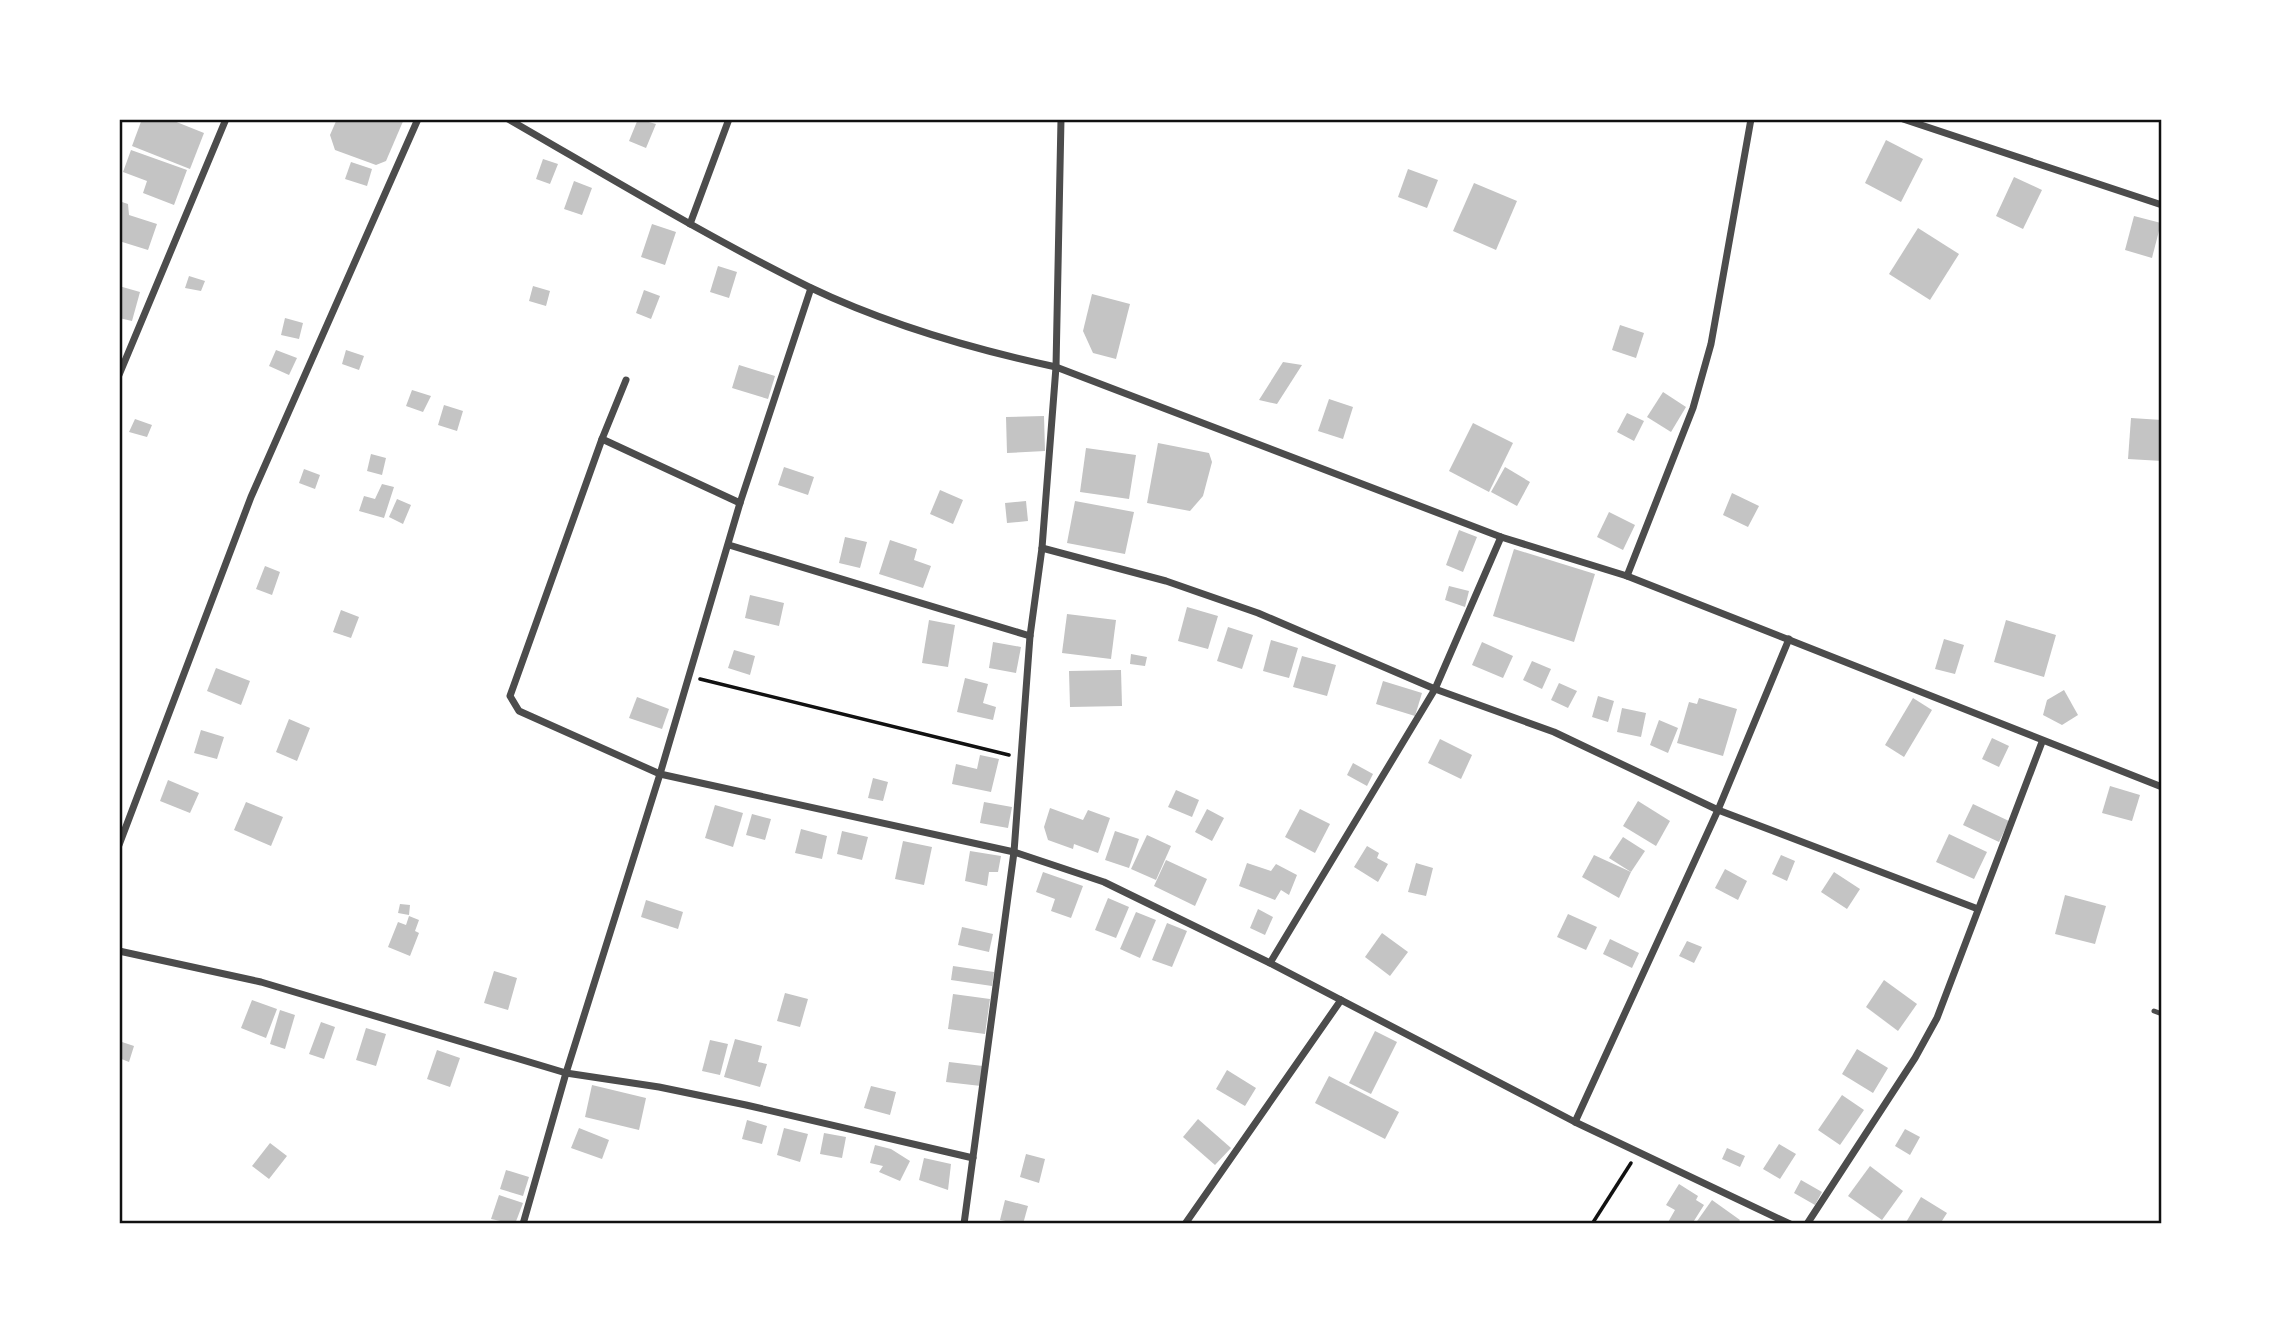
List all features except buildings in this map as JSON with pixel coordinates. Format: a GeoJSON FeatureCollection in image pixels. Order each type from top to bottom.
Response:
{"type":"FeatureCollection","features":[{"type":"Feature","properties":{"kind":"street"},"geometry":{"type":"LineString","coordinates":[[119,375],[226,119]]}},
{"type":"Feature","properties":{"kind":"street"},"geometry":{"type":"LineString","coordinates":[[119,845],[251,497],[418,119]]}},
{"type":"Feature","properties":{"kind":"street"},"geometry":{"type":"LineString","coordinates":[[508,119],[690,224],[811,288],[987,352],[1056,367],[1501,537],[1627,576],[2162,788]]}},
{"type":"Feature","properties":{"kind":"street"},"geometry":{"type":"LineString","coordinates":[[690,224],[729,119]]}},
{"type":"Feature","properties":{"kind":"street"},"geometry":{"type":"LineString","coordinates":[[964,1224],[1014,852],[1030,636],[1042,548],[1056,367],[1061,119]]}},
{"type":"Feature","properties":{"kind":"street"},"geometry":{"type":"LineString","coordinates":[[1627,576],[1693,408],[1711,344],[1752,119]]}},
{"type":"Feature","properties":{"kind":"street"},"geometry":{"type":"LineString","coordinates":[[1903,119],[2162,205]]}},
{"type":"Feature","properties":{"kind":"street"},"geometry":{"type":"LineString","coordinates":[[523,1224],[566,1073],[690,676],[740,503],[811,288]]}},
{"type":"Feature","properties":{"kind":"street"},"geometry":{"type":"LineString","coordinates":[[626,380],[510,696],[519,711],[660,774],[1014,852],[1104,882],[1270,962],[1575,1122],[1790,1224]]}},
{"type":"Feature","properties":{"kind":"street"},"geometry":{"type":"LineString","coordinates":[[603,439],[740,503]]}},
{"type":"Feature","properties":{"kind":"street"},"geometry":{"type":"LineString","coordinates":[[1270,962],[1435,689],[1501,537]]}},
{"type":"Feature","properties":{"kind":"street"},"geometry":{"type":"LineString","coordinates":[[729,545],[1030,636]]}},
{"type":"Feature","properties":{"kind":"street"},"geometry":{"type":"LineString","coordinates":[[1042,548],[1166,582],[1258,613],[1435,689],[1554,732],[1718,810],[1978,909]]}},
{"type":"Feature","properties":{"kind":"street"},"geometry":{"type":"LineString","coordinates":[[1575,1122],[1718,810],[1789,639]]}},
{"type":"Feature","properties":{"kind":"street"},"geometry":{"type":"LineString","coordinates":[[1807,1224],[1915,1058],[1937,1017],[2042,742]]}},
{"type":"Feature","properties":{"kind":"street"},"geometry":{"type":"LineString","coordinates":[[119,951],[261,982],[566,1073],[697,1095],[973,1158]]}},
{"type":"Feature","properties":{"kind":"street"},"geometry":{"type":"LineString","coordinates":[[1185,1224],[1341,1000]]}},
{"type":"Feature","properties":{"kind":"lane"},"geometry":{"type":"LineString","coordinates":[[2154,1011],[2162,1014]]}},
{"type":"Feature","properties":{"kind":"path"},"geometry":{"type":"LineString","coordinates":[[690,676],[1021,758]]}},
{"type":"Feature","properties":{"kind":"path"},"geometry":{"type":"LineString","coordinates":[[1592,1224],[1637,1152]]}}]}
